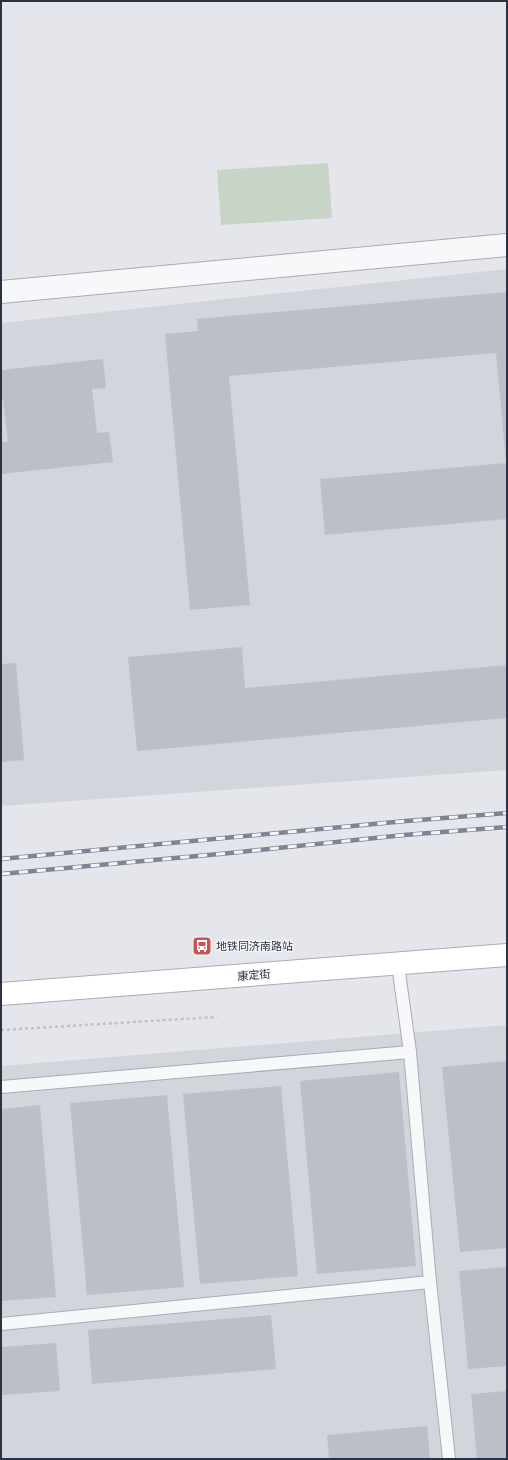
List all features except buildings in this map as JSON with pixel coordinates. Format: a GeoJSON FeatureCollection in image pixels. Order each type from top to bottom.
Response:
{"type":"FeatureCollection","features":[{"type":"Feature","properties":{"kind":"main road","name":"康定街"},"geometry":{"type":"LineString","coordinates":[[1,994],[398,965],[507,955]]}},
{"type":"Feature","properties":{"kind":"street"},"geometry":{"type":"LineString","coordinates":[[1,292],[507,245]]}},
{"type":"Feature","properties":{"kind":"lane"},"geometry":{"type":"LineString","coordinates":[[398,965],[410,1052],[430,1282],[449,1459]]}},
{"type":"Feature","properties":{"kind":"lane"},"geometry":{"type":"LineString","coordinates":[[1,1088],[410,1052]]}},
{"type":"Feature","properties":{"kind":"lane"},"geometry":{"type":"LineString","coordinates":[[1,1324],[430,1282]]}},
{"type":"Feature","properties":{"kind":"path"},"geometry":{"type":"LineString","coordinates":[[1,1030],[217,1017]]}},
{"type":"Feature","properties":{"kind":"shaded area"},"geometry":{"type":"Polygon","coordinates":[[[507,269],[507,770],[1,806],[1,323],[507,269]]]}},
{"type":"Feature","properties":{"kind":"shaded area"},"geometry":{"type":"Polygon","coordinates":[[[507,1025],[507,1459],[1,1459],[1,1066],[507,1025]]]}},
{"type":"Feature","properties":{"kind":"green space"},"geometry":{"type":"Polygon","coordinates":[[[328,163],[332,218],[221,225],[217,170],[328,163]]]}},
{"type":"Feature","properties":{"kind":"railway"},"geometry":{"type":"LineString","coordinates":[[1,859],[507,813]]}},
{"type":"Feature","properties":{"kind":"railway"},"geometry":{"type":"LineString","coordinates":[[1,874],[404,835],[507,827]]}},
{"type":"Feature","properties":{"kind":"place","name":"地铁同济南路站"},"geometry":{"type":"Point","coordinates":[202,946]}}]}
